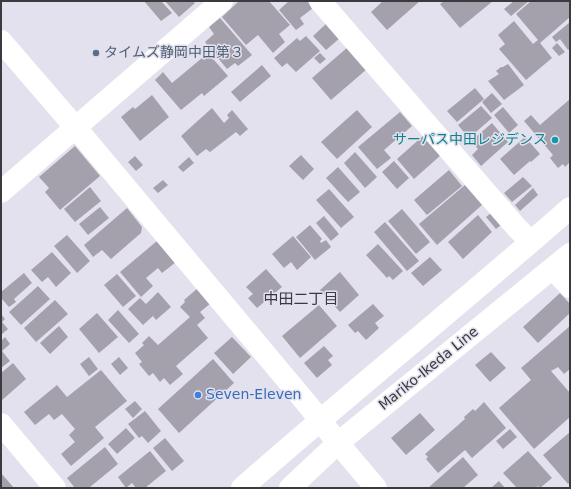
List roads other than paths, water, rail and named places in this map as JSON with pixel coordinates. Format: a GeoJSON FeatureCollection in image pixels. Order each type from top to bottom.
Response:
{"type":"FeatureCollection","features":[{"type":"Feature","properties":{"kind":"street"},"geometry":{"type":"LineString","coordinates":[[1,192],[222,1]]}},
{"type":"Feature","properties":{"kind":"street"},"geometry":{"type":"LineString","coordinates":[[320,1],[511,222],[531,242]]}},
{"type":"Feature","properties":{"kind":"street"},"geometry":{"type":"LineString","coordinates":[[1,41],[76,128],[376,488]]}},
{"type":"Feature","properties":{"kind":"street"},"geometry":{"type":"LineString","coordinates":[[242,488],[319,420],[570,208]]}},
{"type":"Feature","properties":{"kind":"street","name":"Mariko-Ikeda Line"},"geometry":{"type":"LineString","coordinates":[[290,488],[338,443],[570,254]]}},
{"type":"Feature","properties":{"kind":"street"},"geometry":{"type":"LineString","coordinates":[[553,269],[570,287]]}},
{"type":"Feature","properties":{"kind":"street"},"geometry":{"type":"LineString","coordinates":[[1,424],[55,488]]}},
{"type":"Feature","properties":{"kind":"place","name":"タイムズ静岡中田第３"},"geometry":{"type":"Point","coordinates":[96,53]}},
{"type":"Feature","properties":{"kind":"place","name":"サーパス中田レジデンス"},"geometry":{"type":"Point","coordinates":[555,140]}},
{"type":"Feature","properties":{"kind":"place","name":"Seven-Eleven"},"geometry":{"type":"Point","coordinates":[198,395]}},
{"type":"Feature","properties":{"kind":"district","name":"中田二丁目"},"geometry":{"type":"Point","coordinates":[301,300]}}]}
